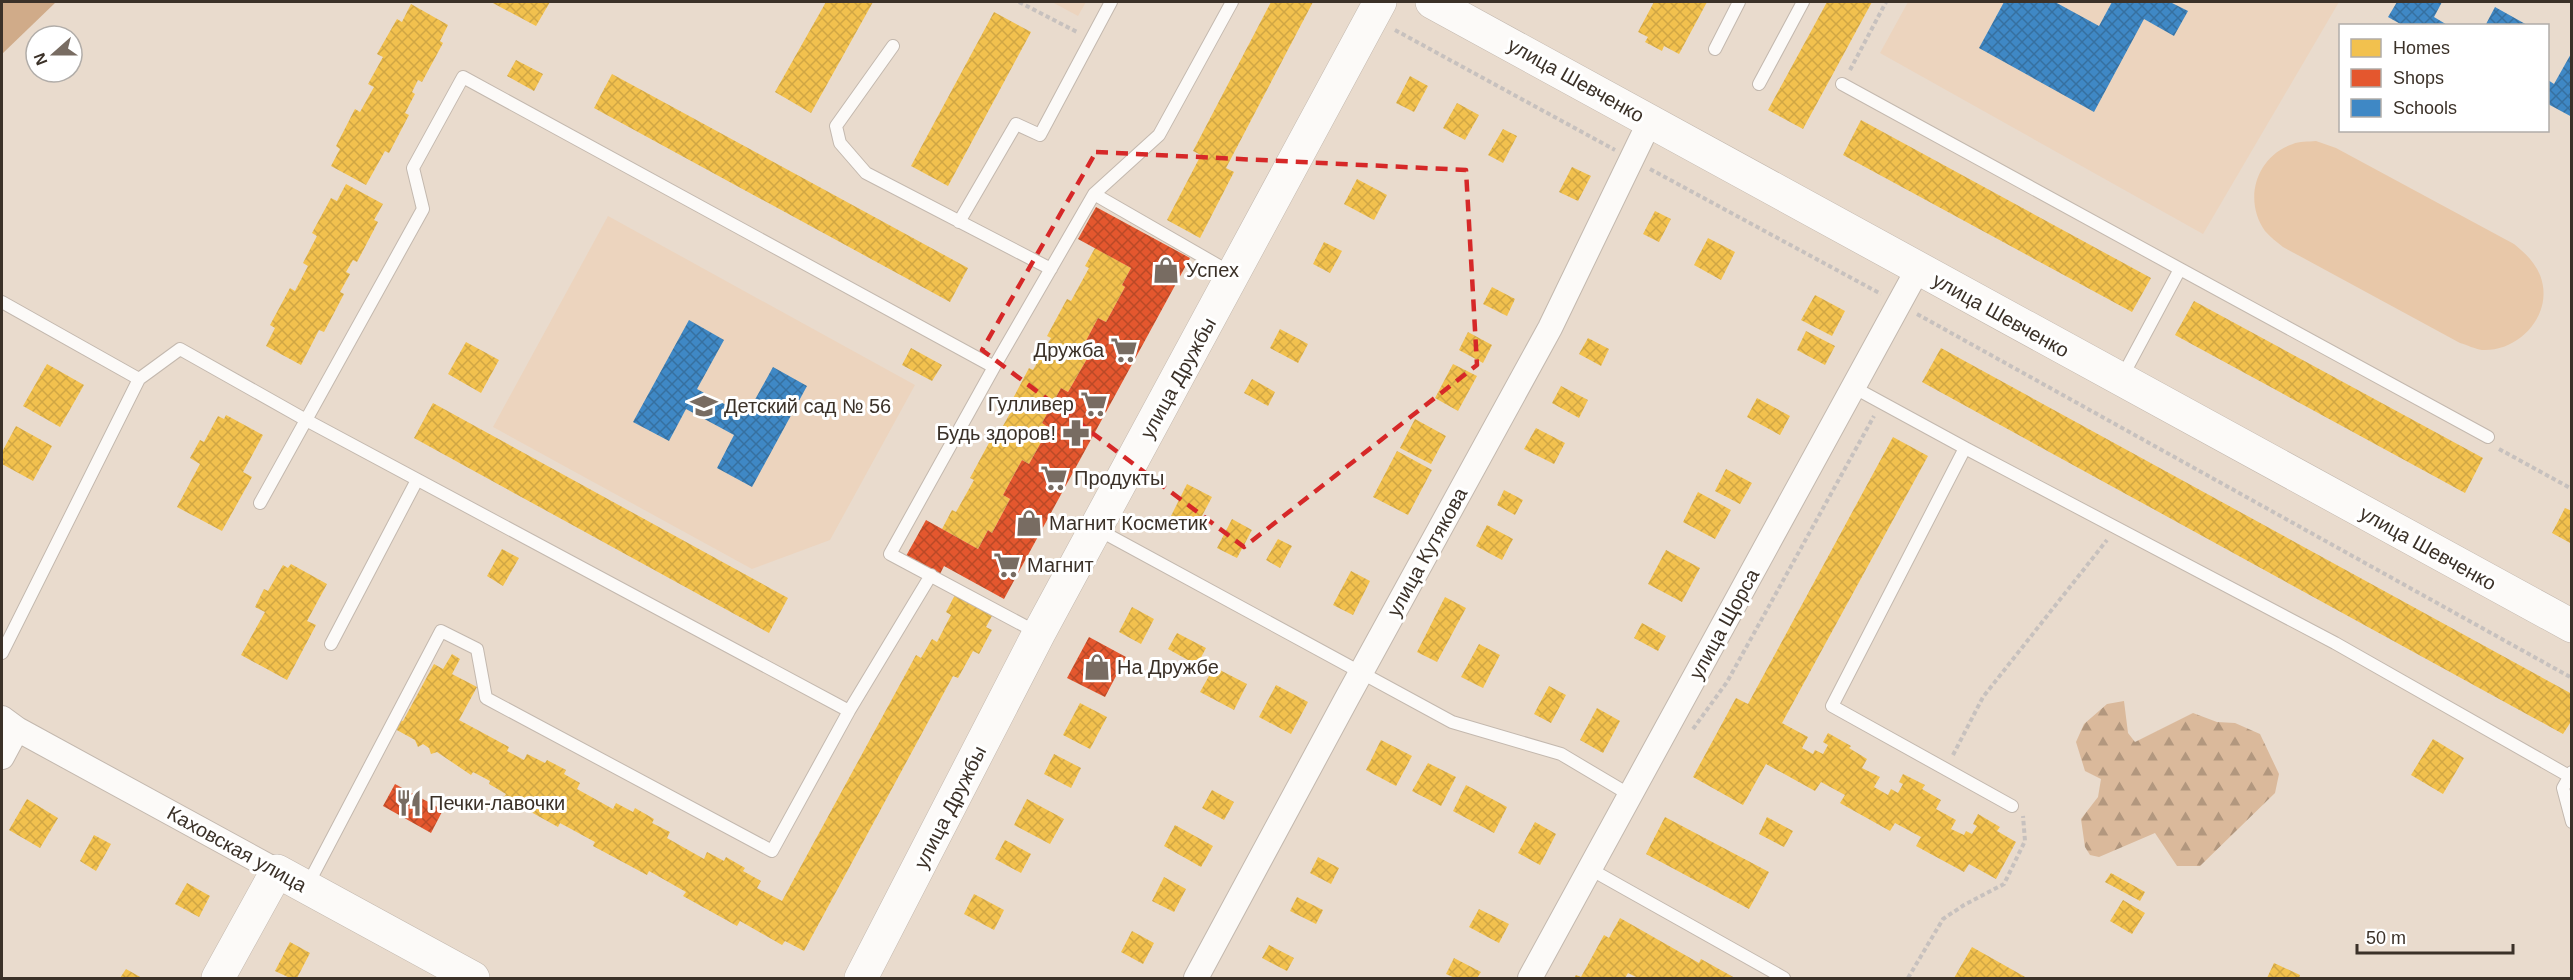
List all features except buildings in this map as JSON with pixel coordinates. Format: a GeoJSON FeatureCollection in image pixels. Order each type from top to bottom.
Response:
{"type":"FeatureCollection","features":[{"type":"Feature","properties":{"kind":"street","name":"улица Шевченко"},"geometry":{"type":"LineString","coordinates":[[1432,2],[2571,627]]}},
{"type":"Feature","properties":{"kind":"street","name":"улица Дружбы"},"geometry":{"type":"LineString","coordinates":[[861,978],[1039,633],[1376,10]]}},
{"type":"Feature","properties":{"kind":"street","name":"улица Кутякова"},"geometry":{"type":"LineString","coordinates":[[1196,978],[1360,673],[1550,328],[1650,121]]}},
{"type":"Feature","properties":{"kind":"street","name":"улица Щорса"},"geometry":{"type":"LineString","coordinates":[[1530,978],[1918,269]]}},
{"type":"Feature","properties":{"kind":"street","name":"Каховская улица"},"geometry":{"type":"LineString","coordinates":[[9,724],[473,978]]}},
{"type":"Feature","properties":{"kind":"street"},"geometry":{"type":"LineString","coordinates":[[2,757],[9,724]]}},
{"type":"Feature","properties":{"kind":"street"},"geometry":{"type":"LineString","coordinates":[[218,978],[277,872]]}},
{"type":"Feature","properties":{"kind":"lane"},"geometry":{"type":"LineString","coordinates":[[959,222],[1016,124],[1040,135],[1111,2]]}},
{"type":"Feature","properties":{"kind":"lane"},"geometry":{"type":"LineString","coordinates":[[1039,633],[890,554],[994,367],[1095,194],[1159,135],[1232,2]]}},
{"type":"Feature","properties":{"kind":"lane"},"geometry":{"type":"LineString","coordinates":[[1715,49],[1739,2]]}},
{"type":"Feature","properties":{"kind":"lane"},"geometry":{"type":"LineString","coordinates":[[1759,84],[1803,2]]}},
{"type":"Feature","properties":{"kind":"lane"},"geometry":{"type":"LineString","coordinates":[[893,46],[836,126],[840,143],[866,173],[1051,269]]}},
{"type":"Feature","properties":{"kind":"lane"},"geometry":{"type":"LineString","coordinates":[[260,503],[423,209],[413,168],[463,77],[994,367]]}},
{"type":"Feature","properties":{"kind":"lane"},"geometry":{"type":"LineString","coordinates":[[1842,84],[2488,437]]}},
{"type":"Feature","properties":{"kind":"lane"},"geometry":{"type":"LineString","coordinates":[[1095,194],[1234,275]]}},
{"type":"Feature","properties":{"kind":"lane"},"geometry":{"type":"LineString","coordinates":[[2120,380],[2180,269]]}},
{"type":"Feature","properties":{"kind":"lane"},"geometry":{"type":"LineString","coordinates":[[2,302],[140,379]]}},
{"type":"Feature","properties":{"kind":"lane"},"geometry":{"type":"LineString","coordinates":[[2,653],[140,379],[180,349],[306,420],[849,711]]}},
{"type":"Feature","properties":{"kind":"lane"},"geometry":{"type":"LineString","coordinates":[[1853,387],[2335,643],[2570,774],[2563,788],[2571,822]]}},
{"type":"Feature","properties":{"kind":"lane"},"geometry":{"type":"LineString","coordinates":[[1965,448],[1832,706],[2012,806]]}},
{"type":"Feature","properties":{"kind":"lane"},"geometry":{"type":"LineString","coordinates":[[331,644],[417,480]]}},
{"type":"Feature","properties":{"kind":"lane"},"geometry":{"type":"LineString","coordinates":[[1096,528],[1452,722],[1561,754],[1630,795]]}},
{"type":"Feature","properties":{"kind":"lane"},"geometry":{"type":"LineString","coordinates":[[306,888],[441,631],[477,649],[486,698],[772,851],[849,711],[931,574]]}},
{"type":"Feature","properties":{"kind":"lane"},"geometry":{"type":"LineString","coordinates":[[1590,869],[1784,978]]}},
{"type":"Feature","properties":{"kind":"path"},"geometry":{"type":"LineString","coordinates":[[1019,2],[1091,39]]}},
{"type":"Feature","properties":{"kind":"path"},"geometry":{"type":"LineString","coordinates":[[1842,84],[1886,2]]}},
{"type":"Feature","properties":{"kind":"path"},"geometry":{"type":"LineString","coordinates":[[1376,10],[1631,159],[1899,304],[2571,678]]}},
{"type":"Feature","properties":{"kind":"path"},"geometry":{"type":"LineString","coordinates":[[1688,737],[1727,682],[1882,403]]}},
{"type":"Feature","properties":{"kind":"path"},"geometry":{"type":"LineString","coordinates":[[2488,437],[2484,444],[2502,450],[2571,489]]}},
{"type":"Feature","properties":{"kind":"path"},"geometry":{"type":"LineString","coordinates":[[1945,769],[1983,697],[2116,528]]}},
{"type":"Feature","properties":{"kind":"path"},"geometry":{"type":"LineString","coordinates":[[1908,978],[1943,919],[1964,904],[2004,884],[2025,841],[2023,816],[2012,806]]}},
{"type":"Feature","properties":{"kind":"highlighted area"},"geometry":{"type":"Polygon","coordinates":[[[1096,152],[1466,170],[1477,365],[1244,547],[982,350],[1096,152]]]}},
{"type":"Feature","properties":{"kind":"shaded area"},"geometry":{"type":"Polygon","coordinates":[[[2,2],[56,2],[33,24],[24,24],[24,33],[2,54],[2,2]]]}},
{"type":"Feature","properties":{"kind":"shaded area"},"geometry":{"type":"Polygon","coordinates":[[[1052,2],[1086,2],[1078,16],[1052,2]]]}},
{"type":"Feature","properties":{"kind":"shaded area"},"geometry":{"type":"Polygon","coordinates":[[[1908,2],[2339,2],[2203,234],[1880,53],[1908,2]]]}},
{"type":"Feature","properties":{"kind":"shaded area"},"geometry":{"type":"Polygon","coordinates":[[[2316,141],[2336,148],[2518,247],[2535,266],[2543,289],[2543,303],[2531,328],[2521,337],[2496,349],[2474,348],[2460,343],[2283,247],[2271,237],[2258,219],[2255,206],[2254,193],[2262,169],[2280,150],[2295,143],[2316,141]]]}},
{"type":"Feature","properties":{"kind":"shaded area","name":"Детский сад № 56"},"geometry":{"type":"Polygon","coordinates":[[[608,216],[915,385],[830,540],[752,569],[493,427],[608,216]]]}},
{"type":"Feature","properties":{"kind":"green space"},"geometry":{"type":"Polygon","coordinates":[[[2124,701],[2128,733],[2135,742],[2193,713],[2217,722],[2235,723],[2260,734],[2279,774],[2275,793],[2200,866],[2177,866],[2155,833],[2099,857],[2090,855],[2085,847],[2081,819],[2098,797],[2101,779],[2085,771],[2076,742],[2084,724],[2107,704],[2124,701]]]}},
{"type":"Feature","properties":{"kind":"place","name":"Успех"},"geometry":{"type":"Point","coordinates":[1166,270]}},
{"type":"Feature","properties":{"kind":"place","name":"Дружба"},"geometry":{"type":"Point","coordinates":[1124,350]}},
{"type":"Feature","properties":{"kind":"place","name":"Гулливер"},"geometry":{"type":"Point","coordinates":[1094,404]}},
{"type":"Feature","properties":{"kind":"place","name":"Детский сад № 56"},"geometry":{"type":"Point","coordinates":[704,406]}},
{"type":"Feature","properties":{"kind":"place","name":"Будь здоров!"},"geometry":{"type":"Point","coordinates":[1076,433]}},
{"type":"Feature","properties":{"kind":"place","name":"Продукты"},"geometry":{"type":"Point","coordinates":[1054,478]}},
{"type":"Feature","properties":{"kind":"place","name":"Магнит Косметик"},"geometry":{"type":"Point","coordinates":[1029,523]}},
{"type":"Feature","properties":{"kind":"place","name":"Магнит"},"geometry":{"type":"Point","coordinates":[1007,565]}},
{"type":"Feature","properties":{"kind":"place","name":"На Дружбе"},"geometry":{"type":"Point","coordinates":[1097,667]}},
{"type":"Feature","properties":{"kind":"place","name":"Печки-лавочки"},"geometry":{"type":"Point","coordinates":[409,803]}}]}
